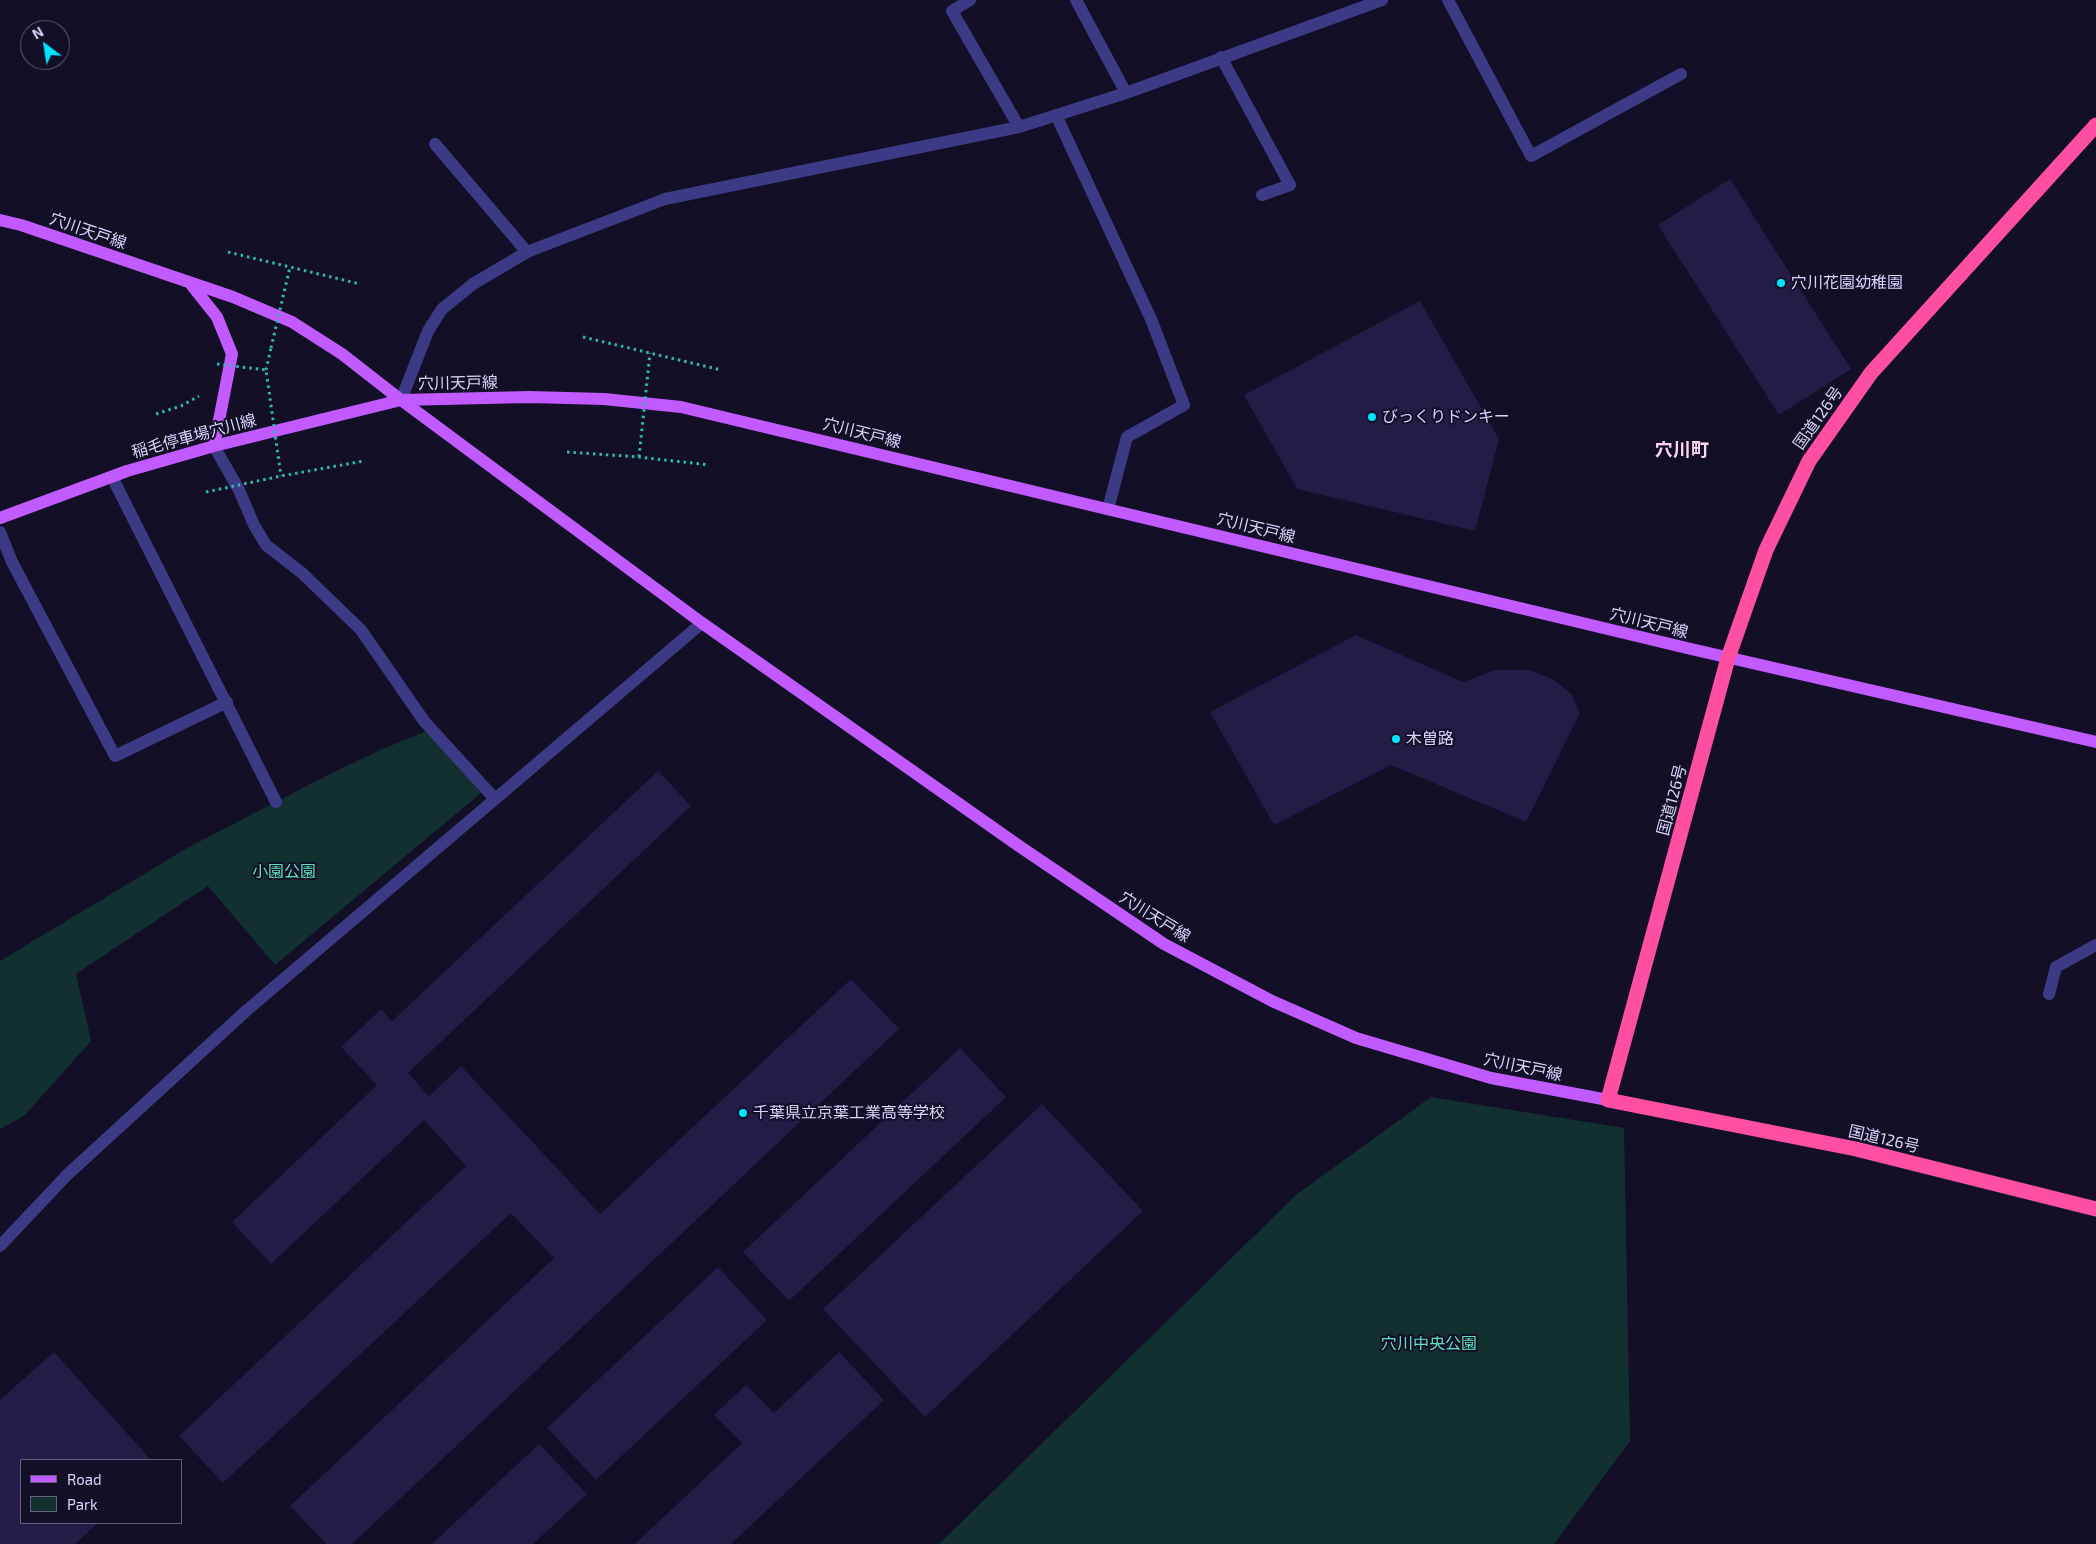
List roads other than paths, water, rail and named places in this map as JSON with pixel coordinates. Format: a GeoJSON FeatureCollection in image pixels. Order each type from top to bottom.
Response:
{"type":"FeatureCollection","features":[{"type":"Feature","properties":{"kind":"highway","name":"国道126号"},"geometry":{"type":"LineString","coordinates":[[2096,125],[1871,373],[1809,461],[1766,550],[1728,658],[1608,1100],[1856,1149],[2096,1209]]}},
{"type":"Feature","properties":{"kind":"main road","name":"穴川天戸線"},"geometry":{"type":"LineString","coordinates":[[0,220],[233,297],[292,322],[342,354],[401,400],[702,623],[1019,846],[1164,944],[1272,1001],[1356,1038],[1492,1078],[1608,1100]]}},
{"type":"Feature","properties":{"kind":"main road"},"geometry":{"type":"LineString","coordinates":[[190,283],[217,317],[232,354],[214,446]]}},
{"type":"Feature","properties":{"kind":"main road","name":"穴川天戸線"},"geometry":{"type":"LineString","coordinates":[[401,400],[529,397],[594,399],[681,406],[1728,658],[2096,742]]}},
{"type":"Feature","properties":{"kind":"main road","name":"稲毛停車場穴川線"},"geometry":{"type":"LineString","coordinates":[[0,518],[112,477],[214,446],[401,400]]}},
{"type":"Feature","properties":{"kind":"street"},"geometry":{"type":"LineString","coordinates":[[970,0],[952,11],[1019,127]]}},
{"type":"Feature","properties":{"kind":"street"},"geometry":{"type":"LineString","coordinates":[[1076,0],[1126,93]]}},
{"type":"Feature","properties":{"kind":"street"},"geometry":{"type":"LineString","coordinates":[[401,400],[428,331],[442,309],[473,284],[527,252],[665,199],[1019,127],[1126,93],[1382,0]]}},
{"type":"Feature","properties":{"kind":"street"},"geometry":{"type":"LineString","coordinates":[[1448,0],[1531,156],[1681,74]]}},
{"type":"Feature","properties":{"kind":"street"},"geometry":{"type":"LineString","coordinates":[[1221,57],[1290,185],[1262,195]]}},
{"type":"Feature","properties":{"kind":"street"},"geometry":{"type":"LineString","coordinates":[[1056,115],[1151,319],[1184,404],[1127,437],[1108,509]]}},
{"type":"Feature","properties":{"kind":"street"},"geometry":{"type":"LineString","coordinates":[[435,144],[527,252]]}},
{"type":"Feature","properties":{"kind":"street"},"geometry":{"type":"LineString","coordinates":[[214,446],[239,490],[254,525],[266,545],[302,573],[361,630],[424,720],[495,799]]}},
{"type":"Feature","properties":{"kind":"street"},"geometry":{"type":"LineString","coordinates":[[112,477],[276,802]]}},
{"type":"Feature","properties":{"kind":"street"},"geometry":{"type":"LineString","coordinates":[[0,532],[12,562],[115,756],[227,702]]}},
{"type":"Feature","properties":{"kind":"street"},"geometry":{"type":"LineString","coordinates":[[0,1246],[67,1175],[239,1018],[702,623]]}},
{"type":"Feature","properties":{"kind":"street"},"geometry":{"type":"LineString","coordinates":[[2049,994],[2056,967],[2096,945]]}},
{"type":"Feature","properties":{"kind":"place","name":"穴川花園幼稚園"},"geometry":{"type":"Point","coordinates":[1781,283]}},
{"type":"Feature","properties":{"kind":"place","name":"びっくりドンキー"},"geometry":{"type":"Point","coordinates":[1372,417]}},
{"type":"Feature","properties":{"kind":"place","name":"木曽路"},"geometry":{"type":"Point","coordinates":[1396,739]}},
{"type":"Feature","properties":{"kind":"place","name":"千葉県立京葉工業高等学校"},"geometry":{"type":"Point","coordinates":[743,1113]}},
{"type":"Feature","properties":{"kind":"district","name":"穴川町"},"geometry":{"type":"Point","coordinates":[1682,450]}},
{"type":"Feature","properties":{"kind":"park label","name":"小園公園"},"geometry":{"type":"Point","coordinates":[284,872]}},
{"type":"Feature","properties":{"kind":"park label","name":"穴川中央公園"},"geometry":{"type":"Point","coordinates":[1429,1344]}}]}
